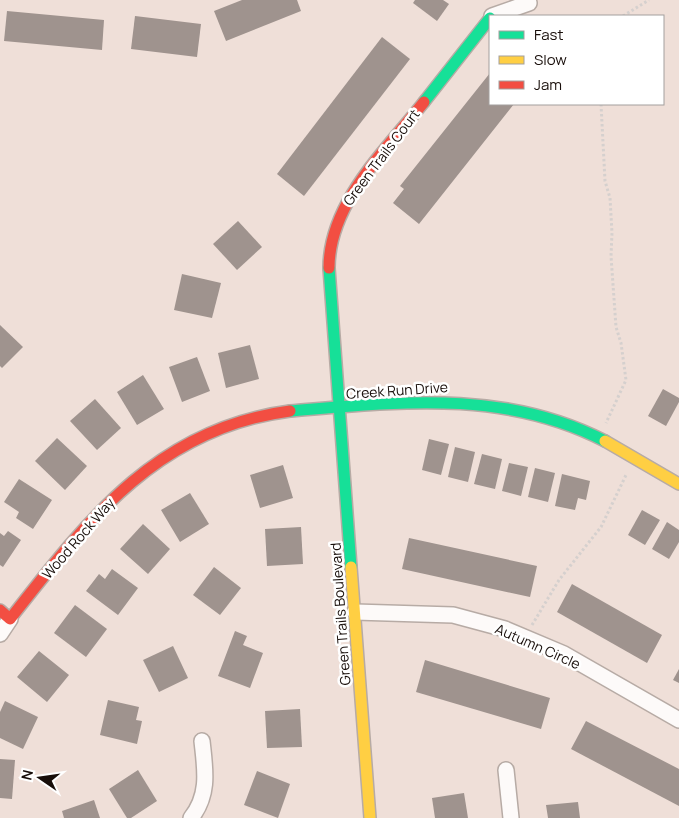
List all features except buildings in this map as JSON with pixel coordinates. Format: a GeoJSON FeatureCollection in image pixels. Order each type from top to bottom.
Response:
{"type":"FeatureCollection","features":[{"type":"Feature","properties":{"kind":"street","name":"Green Trails Court"},"geometry":{"type":"LineString","coordinates":[[496,15],[529,3]]}},
{"type":"Feature","properties":{"kind":"street","name":"Green Trails Court"},"geometry":{"type":"LineString","coordinates":[[340,409],[329,266],[332,238],[341,212],[360,182],[489,20]]}},
{"type":"Feature","properties":{"kind":"street","name":"Creek Run Drive"},"geometry":{"type":"LineString","coordinates":[[340,409],[455,400],[493,405],[544,416],[599,439],[679,484]]}},
{"type":"Feature","properties":{"kind":"street","name":"Green Trails Boulevard"},"geometry":{"type":"LineString","coordinates":[[340,409],[370,818]]}},
{"type":"Feature","properties":{"kind":"street","name":"Wood Rock Way"},"geometry":{"type":"LineString","coordinates":[[0,634],[5,615],[80,532],[111,499],[161,460],[206,436],[244,422],[288,411],[340,409]]}},
{"type":"Feature","properties":{"kind":"street","name":"Autumn Circle"},"geometry":{"type":"LineString","coordinates":[[355,612],[452,615],[504,629],[564,654],[679,720]]}},
{"type":"Feature","properties":{"kind":"street"},"geometry":{"type":"LineString","coordinates":[[191,818],[200,805],[206,783],[202,741]]}},
{"type":"Feature","properties":{"kind":"street"},"geometry":{"type":"LineString","coordinates":[[506,770],[510,818]]}},
{"type":"Feature","properties":{"kind":"path"},"geometry":{"type":"LineString","coordinates":[[626,15],[649,0]]}},
{"type":"Feature","properties":{"kind":"path"},"geometry":{"type":"LineString","coordinates":[[599,439],[626,380],[621,343],[616,327],[611,256],[610,198],[605,181],[601,105]]}},
{"type":"Feature","properties":{"kind":"path"},"geometry":{"type":"LineString","coordinates":[[526,638],[537,614],[559,580],[601,527],[635,459]]}},
{"type":"Feature","properties":{"kind":"traffic: fast"},"geometry":{"type":"LineString","coordinates":[[424,102],[489,19]]}},
{"type":"Feature","properties":{"kind":"traffic: fast"},"geometry":{"type":"LineString","coordinates":[[329,268],[351,567]]}},
{"type":"Feature","properties":{"kind":"traffic: fast"},"geometry":{"type":"LineString","coordinates":[[290,411],[411,403],[490,406],[528,413],[567,424],[605,441]]}},
{"type":"Feature","properties":{"kind":"traffic: slow"},"geometry":{"type":"LineString","coordinates":[[605,441],[679,484]]}},
{"type":"Feature","properties":{"kind":"traffic: slow"},"geometry":{"type":"LineString","coordinates":[[351,567],[370,818]]}},
{"type":"Feature","properties":{"kind":"traffic: jam"},"geometry":{"type":"LineString","coordinates":[[329,268],[332,244],[338,221],[349,200],[377,158],[424,102]]}},
{"type":"Feature","properties":{"kind":"traffic: jam"},"geometry":{"type":"LineString","coordinates":[[0,610],[10,619],[97,515],[129,485],[163,458],[201,437],[243,421],[290,411]]}}]}
